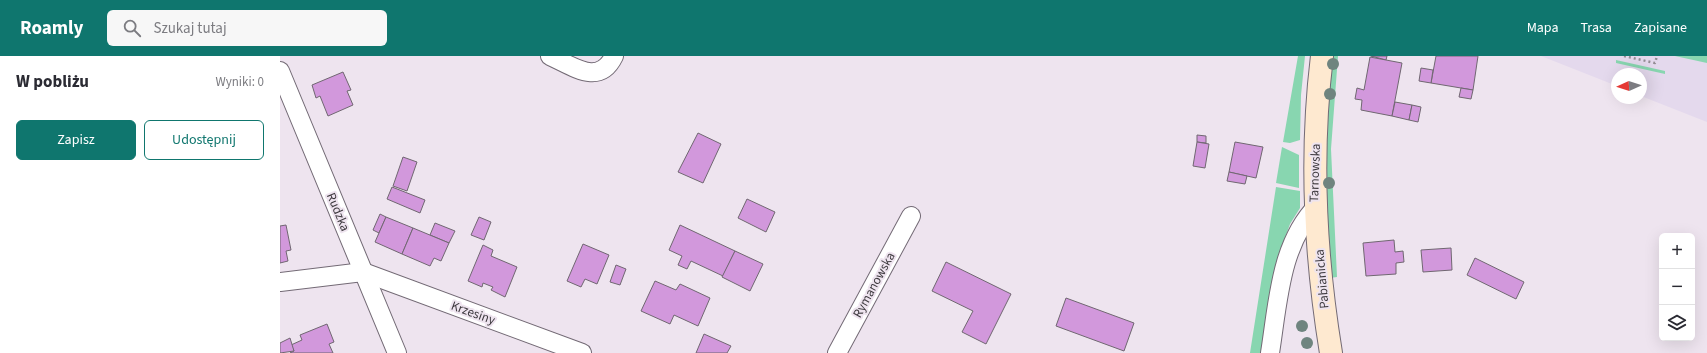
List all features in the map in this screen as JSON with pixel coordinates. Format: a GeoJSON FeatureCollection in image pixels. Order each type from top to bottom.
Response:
{"type":"FeatureCollection","features":[{"type":"Feature","properties":{"kind":"street"},"geometry":{"type":"LineString","coordinates":[[550,56],[579,69],[596,73],[605,69],[614,56]]}},
{"type":"Feature","properties":{"kind":"street","name":"Tarnowska"},"geometry":{"type":"LineString","coordinates":[[1270,353],[1284,271],[1294,238],[1305,218],[1316,206],[1317,112],[1322,56]]}},
{"type":"Feature","properties":{"kind":"street","name":"Rudzka"},"geometry":{"type":"LineString","coordinates":[[280,71],[397,353]]}},
{"type":"Feature","properties":{"kind":"street","name":"Pabianicka"},"geometry":{"type":"LineString","coordinates":[[1316,206],[1322,283],[1331,353]]}},
{"type":"Feature","properties":{"kind":"street","name":"Rymanowska"},"geometry":{"type":"LineString","coordinates":[[837,353],[911,216]]}},
{"type":"Feature","properties":{"kind":"street"},"geometry":{"type":"LineString","coordinates":[[280,282],[363,272]]}},
{"type":"Feature","properties":{"kind":"street","name":"Krzesiny"},"geometry":{"type":"LineString","coordinates":[[363,272],[582,353]]}},
{"type":"Feature","properties":{"kind":"path"},"geometry":{"type":"LineString","coordinates":[[1624,56],[1655,63],[1657,56]]}},
{"type":"Feature","properties":{"kind":"shaded area"},"geometry":{"type":"Polygon","coordinates":[[[1541,56],[1707,56],[1707,122],[1647,98],[1647,68],[1611,68],[1611,84],[1541,56]]]}},
{"type":"Feature","properties":{"kind":"green space"},"geometry":{"type":"Polygon","coordinates":[[[1298,56],[1305,56],[1301,95],[1300,140],[1290,143],[1283,142],[1298,56]]]}},
{"type":"Feature","properties":{"kind":"green space"},"geometry":{"type":"Polygon","coordinates":[[[1331,56],[1338,56],[1331,149],[1337,277],[1330,278],[1325,147],[1331,56]]]}},
{"type":"Feature","properties":{"kind":"green space"},"geometry":{"type":"Polygon","coordinates":[[[1675,56],[1707,56],[1707,63],[1675,56]]]}},
{"type":"Feature","properties":{"kind":"green space"},"geometry":{"type":"Polygon","coordinates":[[[1616,60],[1665,71],[1665,74],[1647,70],[1647,68],[1638,68],[1616,63],[1616,60]]]}},
{"type":"Feature","properties":{"kind":"green space"},"geometry":{"type":"Polygon","coordinates":[[[1282,147],[1299,155],[1299,188],[1276,183],[1282,147]]]}},
{"type":"Feature","properties":{"kind":"green space"},"geometry":{"type":"Polygon","coordinates":[[[1276,187],[1300,191],[1300,208],[1290,224],[1280,252],[1262,353],[1250,353],[1276,187]]]}},
{"type":"Feature","properties":{"kind":"building"},"geometry":{"type":"Polygon","coordinates":[[[1371,56],[1387,56],[1386,60],[1371,56]]]}},
{"type":"Feature","properties":{"kind":"building"},"geometry":{"type":"Polygon","coordinates":[[[1436,56],[1478,56],[1473,90],[1431,83],[1436,56]]]}},
{"type":"Feature","properties":{"kind":"building"},"geometry":{"type":"Polygon","coordinates":[[[1370,57],[1402,63],[1392,116],[1361,110],[1362,100],[1355,99],[1357,88],[1364,90],[1370,57]]]}},
{"type":"Feature","properties":{"kind":"building"},"geometry":{"type":"Polygon","coordinates":[[[1421,68],[1433,70],[1431,83],[1419,81],[1421,68]]]}},
{"type":"Feature","properties":{"kind":"building"},"geometry":{"type":"Polygon","coordinates":[[[343,72],[351,90],[347,91],[353,105],[328,116],[320,96],[316,98],[312,85],[343,72]]]}},
{"type":"Feature","properties":{"kind":"building"},"geometry":{"type":"Polygon","coordinates":[[[1461,88],[1473,90],[1471,99],[1459,97],[1461,88]]]}},
{"type":"Feature","properties":{"kind":"building"},"geometry":{"type":"Polygon","coordinates":[[[1395,102],[1412,105],[1409,120],[1392,116],[1395,102]]]}},
{"type":"Feature","properties":{"kind":"building"},"geometry":{"type":"Polygon","coordinates":[[[1412,105],[1421,107],[1418,122],[1409,120],[1412,105]]]}},
{"type":"Feature","properties":{"kind":"building"},"geometry":{"type":"Polygon","coordinates":[[[698,133],[721,144],[703,183],[678,172],[698,133]]]}},
{"type":"Feature","properties":{"kind":"building"},"geometry":{"type":"Polygon","coordinates":[[[1197,135],[1206,136],[1206,143],[1197,142],[1197,135]]]}},
{"type":"Feature","properties":{"kind":"building"},"geometry":{"type":"Polygon","coordinates":[[[1197,142],[1209,144],[1205,168],[1193,166],[1197,142]]]}},
{"type":"Feature","properties":{"kind":"building"},"geometry":{"type":"Polygon","coordinates":[[[1235,142],[1263,147],[1256,178],[1229,172],[1235,142]]]}},
{"type":"Feature","properties":{"kind":"building"},"geometry":{"type":"Polygon","coordinates":[[[403,157],[417,162],[407,191],[393,186],[403,157]]]}},
{"type":"Feature","properties":{"kind":"building"},"geometry":{"type":"Polygon","coordinates":[[[1229,172],[1247,176],[1245,184],[1227,181],[1229,172]]]}},
{"type":"Feature","properties":{"kind":"building"},"geometry":{"type":"Polygon","coordinates":[[[392,187],[425,200],[420,213],[387,199],[392,187]]]}},
{"type":"Feature","properties":{"kind":"building"},"geometry":{"type":"Polygon","coordinates":[[[747,199],[775,212],[766,232],[738,218],[747,199]]]}},
{"type":"Feature","properties":{"kind":"building"},"geometry":{"type":"Polygon","coordinates":[[[380,214],[386,217],[379,233],[373,230],[380,214]]]}},
{"type":"Feature","properties":{"kind":"building"},"geometry":{"type":"Polygon","coordinates":[[[386,217],[413,228],[402,254],[375,242],[386,217]]]}},
{"type":"Feature","properties":{"kind":"building"},"geometry":{"type":"Polygon","coordinates":[[[479,217],[491,222],[484,240],[471,235],[479,217]]]}},
{"type":"Feature","properties":{"kind":"building"},"geometry":{"type":"Polygon","coordinates":[[[435,223],[455,231],[449,243],[430,235],[435,223]]]}},
{"type":"Feature","properties":{"kind":"building"},"geometry":{"type":"Polygon","coordinates":[[[286,225],[291,250],[286,251],[288,261],[280,263],[280,226],[286,225]]]}},
{"type":"Feature","properties":{"kind":"building"},"geometry":{"type":"Polygon","coordinates":[[[680,225],[735,251],[723,276],[691,261],[687,269],[678,265],[682,256],[669,250],[680,225]]]}},
{"type":"Feature","properties":{"kind":"building"},"geometry":{"type":"Polygon","coordinates":[[[413,228],[449,243],[441,261],[434,258],[430,266],[402,254],[413,228]]]}},
{"type":"Feature","properties":{"kind":"building"},"geometry":{"type":"Polygon","coordinates":[[[1394,240],[1395,252],[1403,251],[1404,262],[1396,263],[1396,274],[1366,276],[1363,243],[1394,240]]]}},
{"type":"Feature","properties":{"kind":"building"},"geometry":{"type":"Polygon","coordinates":[[[583,244],[609,255],[597,284],[585,279],[581,287],[567,281],[583,244]]]}},
{"type":"Feature","properties":{"kind":"building"},"geometry":{"type":"Polygon","coordinates":[[[483,245],[493,250],[491,256],[517,267],[505,297],[491,290],[493,287],[483,283],[482,287],[468,281],[483,245]]]}},
{"type":"Feature","properties":{"kind":"building"},"geometry":{"type":"Polygon","coordinates":[[[1451,248],[1452,270],[1423,272],[1421,250],[1451,248]]]}},
{"type":"Feature","properties":{"kind":"building"},"geometry":{"type":"Polygon","coordinates":[[[735,251],[763,264],[750,291],[722,277],[735,251]]]}},
{"type":"Feature","properties":{"kind":"building"},"geometry":{"type":"Polygon","coordinates":[[[1475,258],[1524,282],[1516,299],[1467,275],[1475,258]]]}},
{"type":"Feature","properties":{"kind":"building"},"geometry":{"type":"Polygon","coordinates":[[[946,262],[1011,294],[986,344],[962,332],[973,311],[932,291],[946,262]]]}},
{"type":"Feature","properties":{"kind":"building"},"geometry":{"type":"Polygon","coordinates":[[[616,265],[626,269],[620,285],[610,282],[616,265]]]}},
{"type":"Feature","properties":{"kind":"building"},"geometry":{"type":"Polygon","coordinates":[[[655,281],[676,290],[680,284],[710,298],[698,326],[674,315],[670,324],[641,311],[655,281]]]}},
{"type":"Feature","properties":{"kind":"building"},"geometry":{"type":"Polygon","coordinates":[[[1066,298],[1134,323],[1124,351],[1056,326],[1066,298]]]}},
{"type":"Feature","properties":{"kind":"building"},"geometry":{"type":"Polygon","coordinates":[[[327,324],[334,342],[329,344],[333,353],[290,353],[294,351],[291,345],[302,340],[300,335],[327,324]]]}},
{"type":"Feature","properties":{"kind":"building"},"geometry":{"type":"Polygon","coordinates":[[[704,334],[731,346],[727,353],[696,353],[704,334]]]}},
{"type":"Feature","properties":{"kind":"building"},"geometry":{"type":"Polygon","coordinates":[[[290,338],[294,351],[280,353],[280,343],[290,338]]]}}]}
